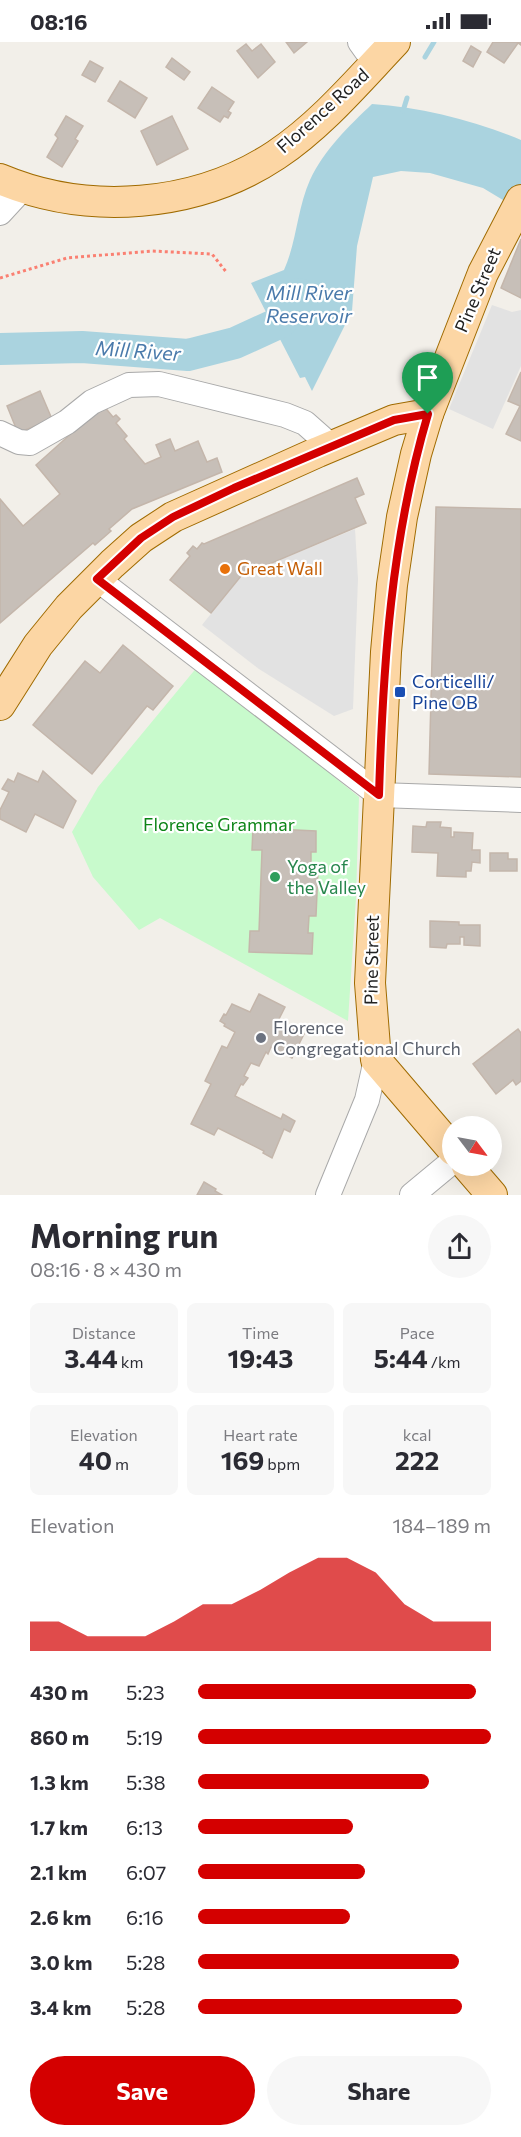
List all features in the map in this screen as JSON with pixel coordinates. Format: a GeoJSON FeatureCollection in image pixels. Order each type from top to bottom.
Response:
{"type":"FeatureCollection","features":[{"type":"Feature","properties":{"kind":"main road","name":"Florence Road"},"geometry":{"type":"LineString","coordinates":[[12,184],[67,199],[118,202],[172,196],[218,184],[256,168],[278,153],[339,101],[377,49]]}},
{"type":"Feature","properties":{"kind":"main road","name":"Pine Street"},"geometry":{"type":"LineString","coordinates":[[376,1060],[370,983],[381,733],[392,585],[402,517],[416,454],[428,414],[483,273],[514,211]]}},
{"type":"Feature","properties":{"kind":"main road"},"geometry":{"type":"LineString","coordinates":[[0,705],[38,645],[69,607],[141,538],[173,517],[331,446],[394,420],[428,414]]}},
{"type":"Feature","properties":{"kind":"main road"},"geometry":{"type":"LineString","coordinates":[[376,1060],[442,1137]]}},
{"type":"Feature","properties":{"kind":"main road"},"geometry":{"type":"LineString","coordinates":[[476,1176],[492,1195]]}},
{"type":"Feature","properties":{"kind":"street"},"geometry":{"type":"LineString","coordinates":[[0,213],[12,184]]}},
{"type":"Feature","properties":{"kind":"street"},"geometry":{"type":"LineString","coordinates":[[0,433],[18,442],[30,443],[67,423],[92,402],[111,392],[129,384],[159,384],[295,419],[319,434],[331,446]]}},
{"type":"Feature","properties":{"kind":"street"},"geometry":{"type":"LineString","coordinates":[[97,579],[379,795],[521,800]]}},
{"type":"Feature","properties":{"kind":"street","name":"Pine Street"},"geometry":{"type":"LineString","coordinates":[[328,1195],[367,1100],[376,1060]]}},
{"type":"Feature","properties":{"kind":"street"},"geometry":{"type":"LineString","coordinates":[[412,1195],[442,1170]]}},
{"type":"Feature","properties":{"kind":"path"},"geometry":{"type":"LineString","coordinates":[[0,278],[67,258],[152,251],[212,254],[226,273]]}},
{"type":"Feature","properties":{"kind":"green space","name":"Florence Grammar"},"geometry":{"type":"Polygon","coordinates":[[[198,666],[359,797],[356,898],[348,1021],[160,918],[139,930],[93,877],[72,832],[98,787],[198,666]]]}},
{"type":"Feature","properties":{"kind":"shaded area"},"geometry":{"type":"Polygon","coordinates":[[[492,305],[512,312],[521,310],[521,366],[493,429],[449,409],[492,305]]]}},
{"type":"Feature","properties":{"kind":"shaded area"},"geometry":{"type":"Polygon","coordinates":[[[355,529],[358,579],[353,709],[334,716],[259,669],[202,625],[241,576],[355,529]]]}},
{"type":"Feature","properties":{"kind":"water","name":"Mill River Reservoir"},"geometry":{"type":"Polygon","coordinates":[[[372,104],[410,108],[448,116],[521,140],[521,211],[483,188],[430,173],[401,171],[373,177],[357,246],[352,311],[312,391],[305,377],[300,378],[251,283],[284,270],[310,180],[322,159],[338,139],[372,104]]]}},
{"type":"Feature","properties":{"kind":"building"},"geometry":{"type":"Polygon","coordinates":[[[286,42],[307,42],[294,53],[286,42]]]}},
{"type":"Feature","properties":{"kind":"building"},"geometry":{"type":"Polygon","coordinates":[[[493,42],[521,42],[521,45],[518,43],[504,63],[487,52],[493,42]]]}},
{"type":"Feature","properties":{"kind":"building"},"geometry":{"type":"Polygon","coordinates":[[[246,44],[252,51],[261,44],[275,62],[258,78],[237,51],[246,44]]]}},
{"type":"Feature","properties":{"kind":"building"},"geometry":{"type":"Polygon","coordinates":[[[471,46],[481,52],[473,67],[463,61],[471,46]]]}},
{"type":"Feature","properties":{"kind":"building"},"geometry":{"type":"Polygon","coordinates":[[[172,58],[190,72],[184,80],[166,67],[172,58]]]}},
{"type":"Feature","properties":{"kind":"building"},"geometry":{"type":"Polygon","coordinates":[[[90,61],[103,68],[95,82],[82,75],[90,61]]]}},
{"type":"Feature","properties":{"kind":"building"},"geometry":{"type":"Polygon","coordinates":[[[120,81],[147,98],[135,118],[108,101],[120,81]]]}},
{"type":"Feature","properties":{"kind":"building"},"geometry":{"type":"Polygon","coordinates":[[[212,87],[234,102],[228,111],[231,113],[228,118],[224,116],[220,122],[198,108],[212,87]]]}},
{"type":"Feature","properties":{"kind":"building"},"geometry":{"type":"Polygon","coordinates":[[[66,116],[83,126],[75,139],[78,141],[62,167],[47,157],[58,138],[55,135],[66,116]]]}},
{"type":"Feature","properties":{"kind":"building"},"geometry":{"type":"Polygon","coordinates":[[[172,116],[188,149],[157,165],[141,131],[172,116]]]}},
{"type":"Feature","properties":{"kind":"building"},"geometry":{"type":"Polygon","coordinates":[[[521,239],[521,298],[501,288],[521,239]]]}},
{"type":"Feature","properties":{"kind":"building"},"geometry":{"type":"Polygon","coordinates":[[[521,372],[521,441],[506,434],[520,406],[508,401],[521,372]]]}},
{"type":"Feature","properties":{"kind":"building"},"geometry":{"type":"Polygon","coordinates":[[[40,391],[52,419],[18,433],[7,406],[40,391]]]}},
{"type":"Feature","properties":{"kind":"building"},"geometry":{"type":"Polygon","coordinates":[[[103,405],[113,417],[116,415],[120,419],[116,423],[127,436],[124,439],[145,464],[161,457],[156,445],[170,439],[175,451],[198,441],[207,462],[217,458],[222,472],[132,509],[95,545],[93,543],[0,623],[0,499],[23,526],[60,494],[36,465],[103,405]]]}},
{"type":"Feature","properties":{"kind":"building"},"geometry":{"type":"Polygon","coordinates":[[[357,478],[364,494],[355,498],[366,523],[241,576],[211,613],[170,580],[190,556],[187,553],[193,546],[197,549],[202,543],[357,478]]]}},
{"type":"Feature","properties":{"kind":"building"},"geometry":{"type":"Polygon","coordinates":[[[436,507],[521,509],[521,777],[429,774],[436,507]]]}},
{"type":"Feature","properties":{"kind":"building"},"geometry":{"type":"Polygon","coordinates":[[[123,645],[173,686],[153,710],[147,706],[92,774],[33,725],[85,661],[100,673],[123,645]]]}},
{"type":"Feature","properties":{"kind":"building"},"geometry":{"type":"Polygon","coordinates":[[[43,771],[76,801],[63,828],[35,814],[26,832],[0,819],[0,810],[9,792],[2,789],[8,779],[14,782],[18,773],[38,782],[43,771]]]}},
{"type":"Feature","properties":{"kind":"building"},"geometry":{"type":"Polygon","coordinates":[[[427,822],[441,822],[440,827],[451,828],[451,837],[454,837],[454,832],[473,833],[472,850],[480,850],[480,863],[472,862],[471,871],[466,871],[466,877],[437,876],[438,853],[412,852],[413,826],[426,827],[427,822]]]}},
{"type":"Feature","properties":{"kind":"building"},"geometry":{"type":"Polygon","coordinates":[[[253,828],[316,831],[316,852],[311,852],[311,871],[318,871],[316,916],[309,916],[308,933],[313,933],[312,954],[249,952],[250,931],[259,931],[262,850],[252,850],[253,828]]]}},
{"type":"Feature","properties":{"kind":"building"},"geometry":{"type":"Polygon","coordinates":[[[490,853],[508,853],[508,859],[517,859],[517,871],[490,871],[490,853]]]}},
{"type":"Feature","properties":{"kind":"building"},"geometry":{"type":"Polygon","coordinates":[[[430,921],[480,925],[480,946],[464,945],[464,937],[460,937],[460,944],[447,944],[446,948],[430,947],[430,921]]]}},
{"type":"Feature","properties":{"kind":"building"},"geometry":{"type":"Polygon","coordinates":[[[259,994],[285,1007],[278,1021],[304,1034],[292,1058],[271,1047],[259,1066],[251,1063],[244,1076],[248,1078],[243,1085],[241,1084],[235,1096],[281,1119],[283,1114],[295,1121],[290,1132],[284,1129],[272,1158],[263,1153],[264,1151],[218,1128],[214,1135],[191,1124],[211,1084],[205,1081],[222,1046],[227,1048],[235,1032],[220,1021],[232,1004],[250,1012],[259,994]]]}},
{"type":"Feature","properties":{"kind":"building"},"geometry":{"type":"Polygon","coordinates":[[[518,1029],[521,1033],[521,1081],[516,1085],[513,1080],[496,1094],[473,1064],[518,1029]]]}},
{"type":"Feature","properties":{"kind":"building"},"geometry":{"type":"Polygon","coordinates":[[[204,1182],[216,1189],[215,1191],[222,1195],[197,1195],[204,1182]]]}},
{"type":"Feature","properties":{"kind":"waterway"},"geometry":{"type":"LineString","coordinates":[[425,57],[434,42]]}},
{"type":"Feature","properties":{"kind":"waterway"},"geometry":{"type":"LineString","coordinates":[[403,111],[407,98]]}},
{"type":"Feature","properties":{"kind":"waterway","name":"Mill River"},"geometry":{"type":"LineString","coordinates":[[0,349],[82,347],[188,355],[235,343],[281,322],[299,294]]}},
{"type":"Feature","properties":{"kind":"place","name":"Great Wall"},"geometry":{"type":"Point","coordinates":[225,569]}},
{"type":"Feature","properties":{"kind":"place","name":"Corticelli/ Pine OB"},"geometry":{"type":"Point","coordinates":[400,692]}},
{"type":"Feature","properties":{"kind":"place","name":"Yoga of the Valley"},"geometry":{"type":"Point","coordinates":[275,877]}},
{"type":"Feature","properties":{"kind":"place","name":"Florence Congregational Church"},"geometry":{"type":"Point","coordinates":[261,1038]}},
{"type":"Feature","properties":{"kind":"route"},"geometry":{"type":"LineString","coordinates":[[428,414],[416,454],[402,517],[392,585],[386,652],[379,795],[97,579],[141,538],[173,517],[234,488],[394,420],[428,414]]}}]}
